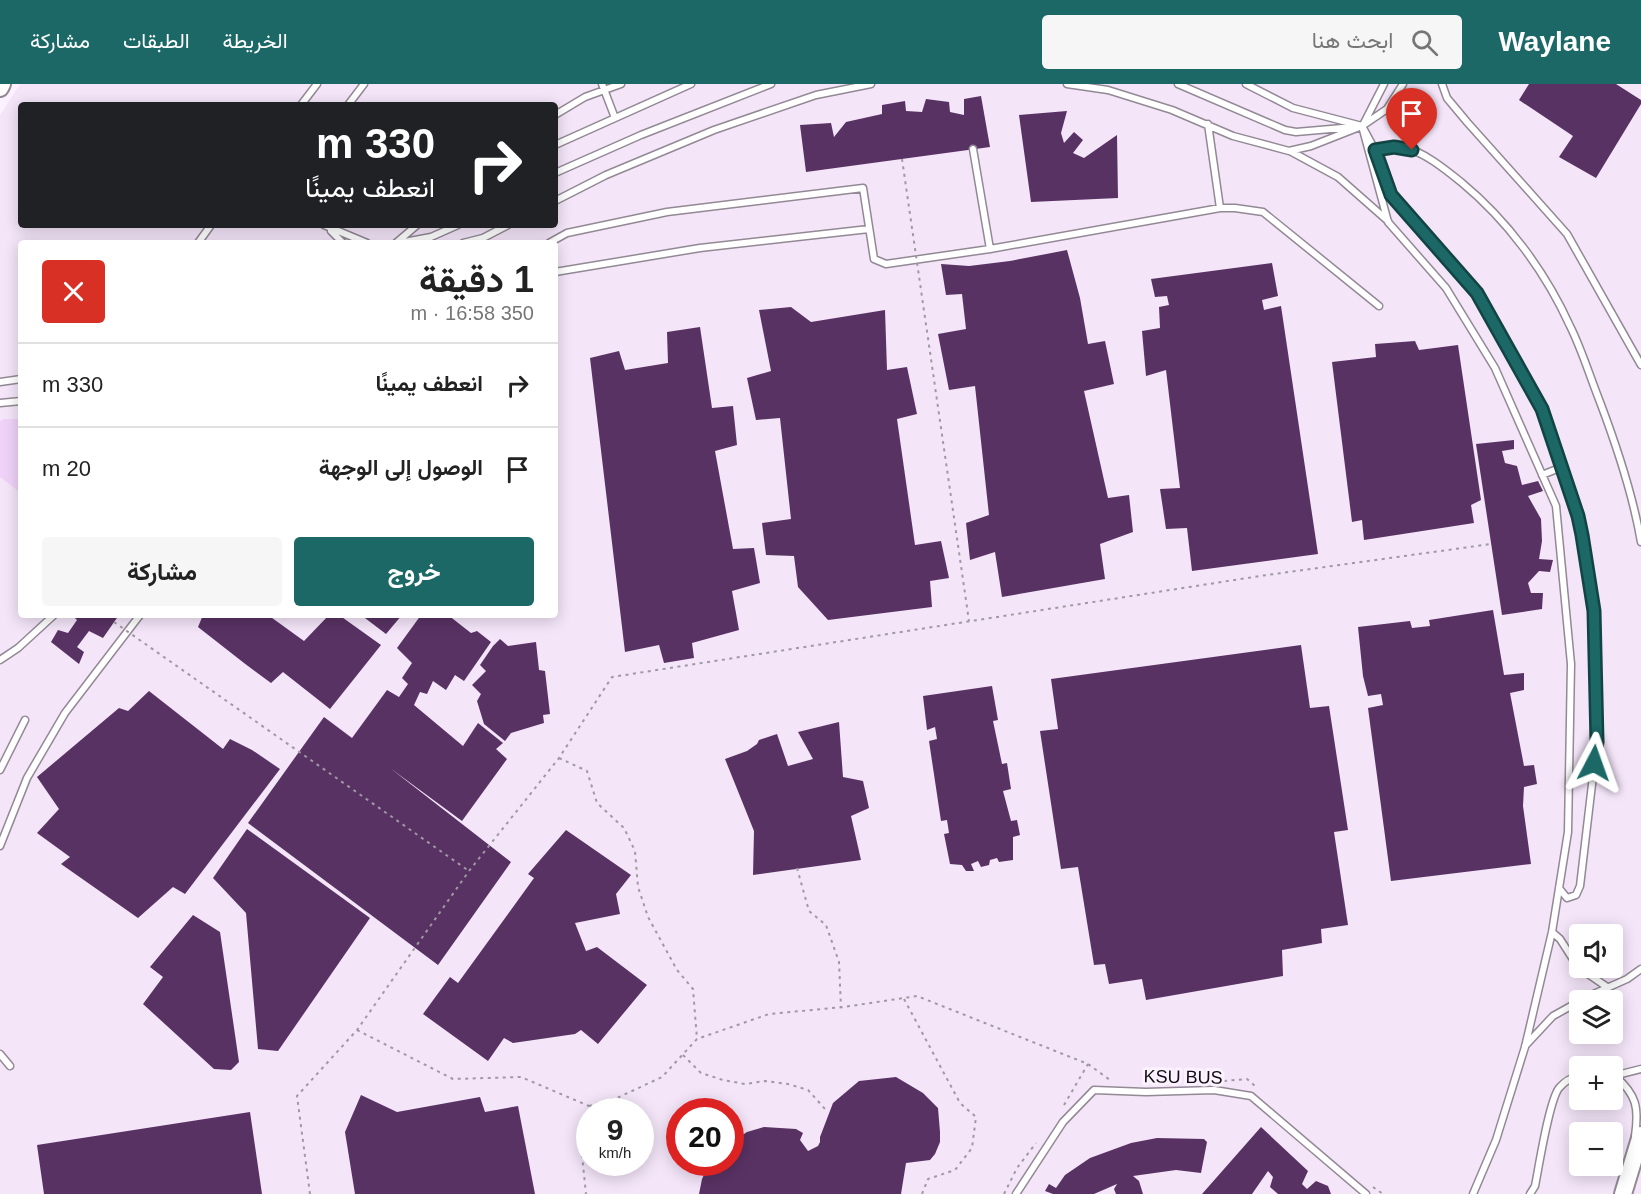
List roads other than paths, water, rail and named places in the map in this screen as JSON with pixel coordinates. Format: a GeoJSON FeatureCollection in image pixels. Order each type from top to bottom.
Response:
{"type":"FeatureCollection","features":[{"type":"Feature","properties":{"kind":"main road"},"geometry":{"type":"LineString","coordinates":[[1623,1194],[1632,1158],[1641,1135]]}},
{"type":"Feature","properties":{"kind":"lane"},"geometry":{"type":"LineString","coordinates":[[303,102],[317,84]]}},
{"type":"Feature","properties":{"kind":"lane"},"geometry":{"type":"LineString","coordinates":[[350,102],[364,84]]}},
{"type":"Feature","properties":{"kind":"lane"},"geometry":{"type":"LineString","coordinates":[[558,113],[604,87],[621,84]]}},
{"type":"Feature","properties":{"kind":"lane"},"geometry":{"type":"LineString","coordinates":[[558,144],[692,84]]}},
{"type":"Feature","properties":{"kind":"lane"},"geometry":{"type":"LineString","coordinates":[[558,172],[641,135],[771,84]]}},
{"type":"Feature","properties":{"kind":"lane"},"geometry":{"type":"LineString","coordinates":[[558,199],[606,175],[714,130],[816,95],[871,84]]}},
{"type":"Feature","properties":{"kind":"lane"},"geometry":{"type":"LineString","coordinates":[[1067,84],[1108,90],[1208,124],[1233,136],[1289,151],[1338,177],[1388,222],[1446,288],[1495,368],[1556,506],[1571,664],[1568,832],[1552,932],[1525,1047],[1496,1140],[1473,1194]]}},
{"type":"Feature","properties":{"kind":"lane"},"geometry":{"type":"LineString","coordinates":[[1178,84],[1285,130],[1296,132],[1362,126]]}},
{"type":"Feature","properties":{"kind":"lane"},"geometry":{"type":"LineString","coordinates":[[1246,84],[1257,86],[1293,108],[1362,126],[1375,150],[1391,195],[1477,293],[1542,409],[1578,516],[1594,611],[1597,742],[1580,886],[1576,895],[1567,898],[1559,888]]}},
{"type":"Feature","properties":{"kind":"lane"},"geometry":{"type":"LineString","coordinates":[[1384,84],[1362,126],[1388,222]]}},
{"type":"Feature","properties":{"kind":"lane"},"geometry":{"type":"LineString","coordinates":[[1289,151],[1311,146],[1362,126],[1387,109],[1403,84]]}},
{"type":"Feature","properties":{"kind":"lane"},"geometry":{"type":"LineString","coordinates":[[1442,84],[1447,98],[1467,122],[1567,234],[1641,365]]}},
{"type":"Feature","properties":{"kind":"lane"},"geometry":{"type":"LineString","coordinates":[[604,87],[615,117]]}},
{"type":"Feature","properties":{"kind":"lane"},"geometry":{"type":"LineString","coordinates":[[1208,124],[1220,208]]}},
{"type":"Feature","properties":{"kind":"lane"},"geometry":{"type":"LineString","coordinates":[[1375,150],[1404,147],[1425,157],[1453,176],[1493,211],[1510,230],[1541,275],[1571,327],[1614,439],[1641,542]]}},
{"type":"Feature","properties":{"kind":"lane"},"geometry":{"type":"LineString","coordinates":[[973,149],[990,249]]}},
{"type":"Feature","properties":{"kind":"lane"},"geometry":{"type":"LineString","coordinates":[[554,240],[567,233],[667,212],[863,188],[874,259],[886,264],[990,249],[1235,207],[1263,212],[1379,306]]}},
{"type":"Feature","properties":{"kind":"lane"},"geometry":{"type":"LineString","coordinates":[[200,240],[210,228]]}},
{"type":"Feature","properties":{"kind":"lane"},"geometry":{"type":"LineString","coordinates":[[327,228],[340,240]]}},
{"type":"Feature","properties":{"kind":"lane"},"geometry":{"type":"LineString","coordinates":[[329,228],[359,240]]}},
{"type":"Feature","properties":{"kind":"lane"},"geometry":{"type":"LineString","coordinates":[[400,240],[414,228]]}},
{"type":"Feature","properties":{"kind":"lane"},"geometry":{"type":"LineString","coordinates":[[414,240],[431,237],[451,228]]}},
{"type":"Feature","properties":{"kind":"lane"},"geometry":{"type":"LineString","coordinates":[[480,240],[502,228]]}},
{"type":"Feature","properties":{"kind":"lane"},"geometry":{"type":"LineString","coordinates":[[558,272],[700,248],[869,229]]}},
{"type":"Feature","properties":{"kind":"lane"},"geometry":{"type":"LineString","coordinates":[[475,240],[483,238]]}},
{"type":"Feature","properties":{"kind":"lane"},"geometry":{"type":"LineString","coordinates":[[0,382],[18,379]]}},
{"type":"Feature","properties":{"kind":"lane"},"geometry":{"type":"LineString","coordinates":[[0,404],[18,401]]}},
{"type":"Feature","properties":{"kind":"lane"},"geometry":{"type":"LineString","coordinates":[[1542,475],[1562,467]]}},
{"type":"Feature","properties":{"kind":"lane"},"geometry":{"type":"LineString","coordinates":[[0,660],[18,648],[51,618]]}},
{"type":"Feature","properties":{"kind":"lane"},"geometry":{"type":"LineString","coordinates":[[0,846],[27,778],[65,713],[138,618]]}},
{"type":"Feature","properties":{"kind":"lane"},"geometry":{"type":"LineString","coordinates":[[0,770],[25,720]]}},
{"type":"Feature","properties":{"kind":"lane"},"geometry":{"type":"LineString","coordinates":[[1552,932],[1560,939],[1578,967],[1607,987]]}},
{"type":"Feature","properties":{"kind":"lane"},"geometry":{"type":"LineString","coordinates":[[1601,990],[1627,979],[1641,969]]}},
{"type":"Feature","properties":{"kind":"lane"},"geometry":{"type":"LineString","coordinates":[[1525,1047],[1553,1016],[1569,1007]]}},
{"type":"Feature","properties":{"kind":"lane"},"geometry":{"type":"LineString","coordinates":[[0,1054],[10,1066]]}},
{"type":"Feature","properties":{"kind":"lane"},"geometry":{"type":"LineString","coordinates":[[1623,1074],[1641,1069]]}},
{"type":"Feature","properties":{"kind":"lane"},"geometry":{"type":"LineString","coordinates":[[1530,1194],[1535,1186],[1552,1108],[1559,1088],[1569,1081]]}},
{"type":"Feature","properties":{"kind":"lane"},"geometry":{"type":"LineString","coordinates":[[1623,1083],[1634,1097],[1638,1116],[1632,1158]]}},
{"type":"Feature","properties":{"kind":"lane","name":"KSU BUS"},"geometry":{"type":"LineString","coordinates":[[1016,1194],[1063,1122],[1094,1090],[1146,1092],[1214,1090],[1251,1096],[1366,1194]]}}]}
